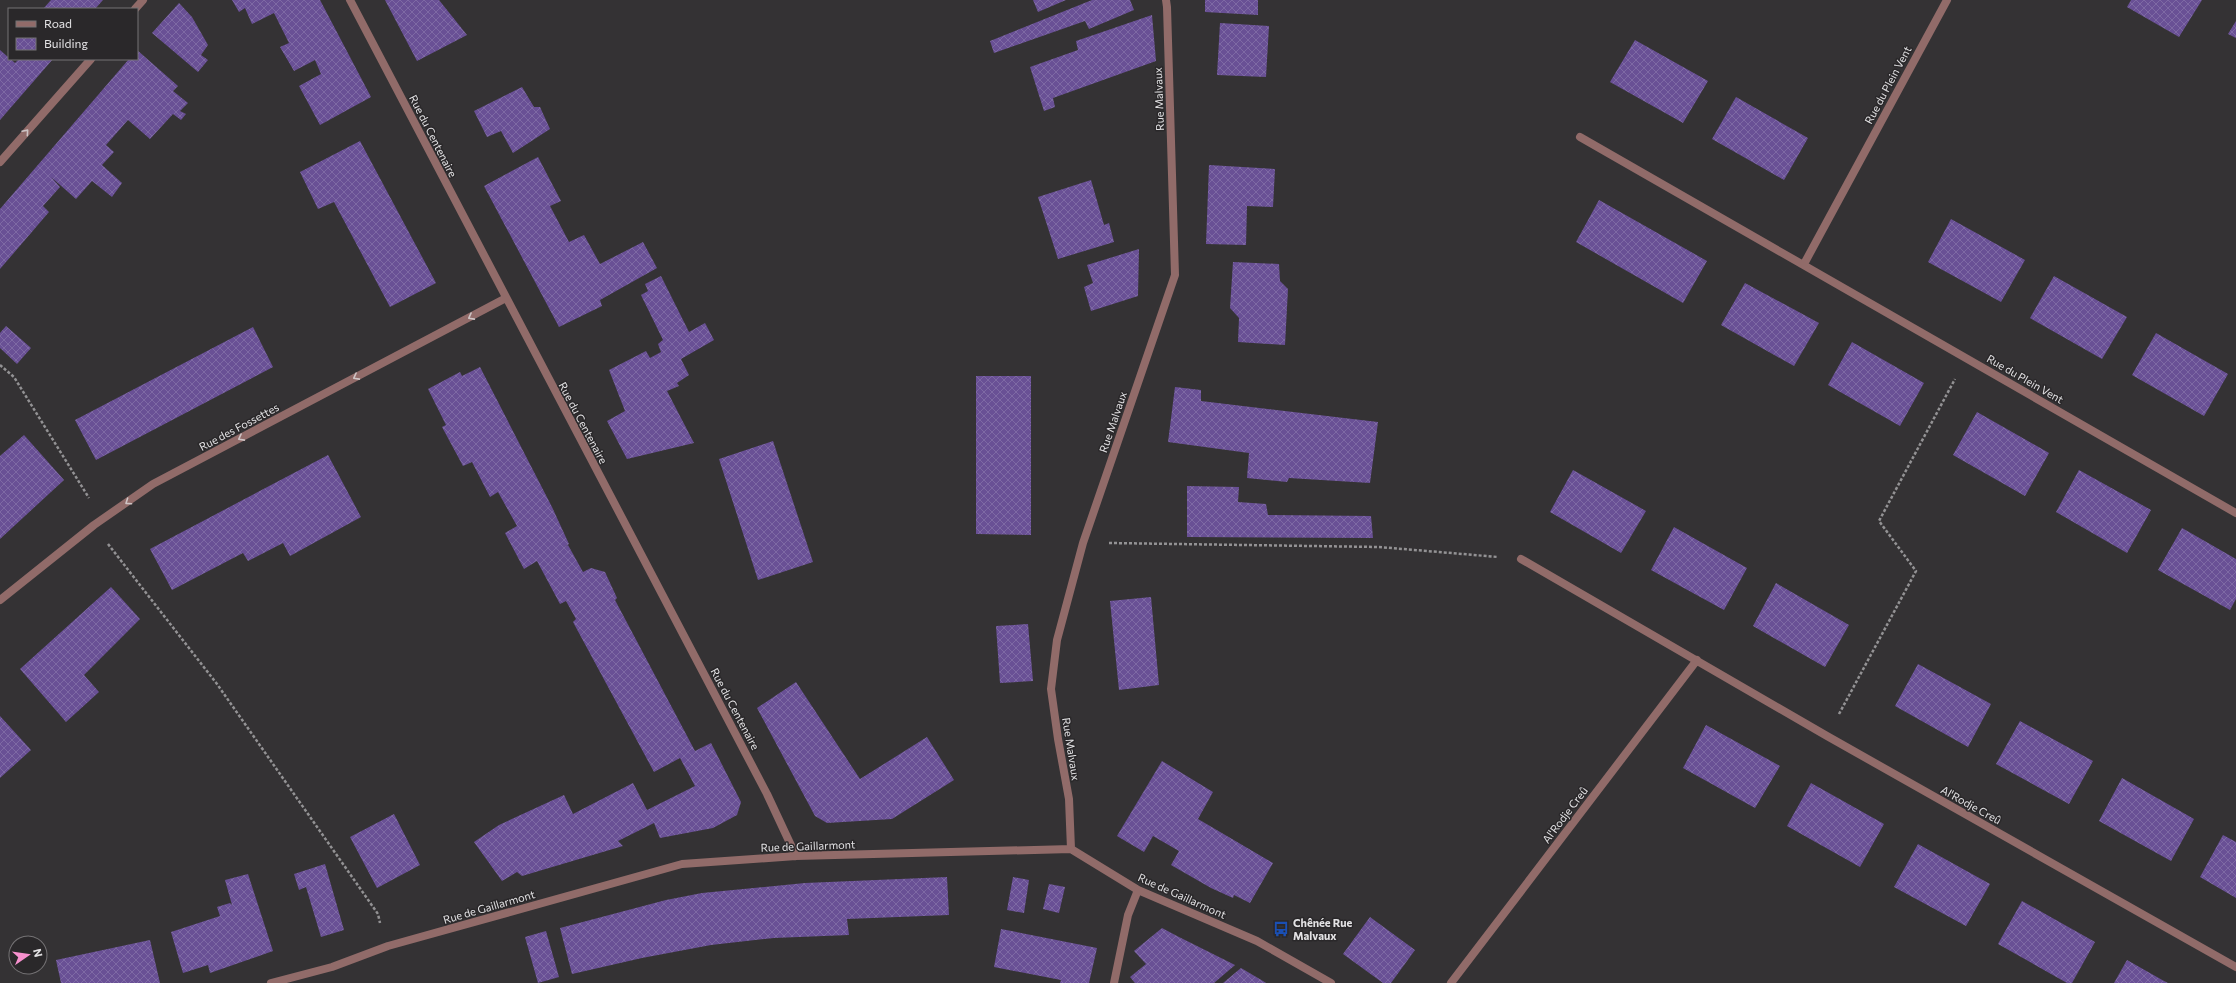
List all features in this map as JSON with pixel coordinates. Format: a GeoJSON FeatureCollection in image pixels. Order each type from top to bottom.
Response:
{"type":"FeatureCollection","features":[{"type":"Feature","properties":{"kind":"street"},"geometry":{"type":"LineString","coordinates":[[136,8],[143,0]]}},
{"type":"Feature","properties":{"kind":"street","name":"Rue du Centenaire"},"geometry":{"type":"LineString","coordinates":[[350,0],[767,794],[796,856]]}},
{"type":"Feature","properties":{"kind":"street","name":"Rue Malvaux"},"geometry":{"type":"LineString","coordinates":[[1071,849],[1069,798],[1058,739],[1051,689],[1057,640],[1082,543],[1175,275],[1166,0]]}},
{"type":"Feature","properties":{"kind":"street","name":"Rue du Plein Vent"},"geometry":{"type":"LineString","coordinates":[[1804,264],[1947,0]]}},
{"type":"Feature","properties":{"kind":"street"},"geometry":{"type":"LineString","coordinates":[[0,162],[90,60]]}},
{"type":"Feature","properties":{"kind":"street","name":"Rue du Plein Vent"},"geometry":{"type":"LineString","coordinates":[[1580,137],[1804,264],[2236,513]]}},
{"type":"Feature","properties":{"kind":"street","name":"Rue des Fossettes"},"geometry":{"type":"LineString","coordinates":[[0,600],[94,525],[153,484],[506,298]]}},
{"type":"Feature","properties":{"kind":"street","name":"Al'Rodje Creû"},"geometry":{"type":"LineString","coordinates":[[1521,559],[1828,736],[2236,968]]}},
{"type":"Feature","properties":{"kind":"street","name":"Al'Rodje Creû"},"geometry":{"type":"LineString","coordinates":[[1451,983],[1697,660]]}},
{"type":"Feature","properties":{"kind":"street","name":"Rue de Gaillarmont"},"geometry":{"type":"LineString","coordinates":[[271,983],[332,967],[388,946],[682,864],[796,856],[1071,849],[1138,890],[1257,941],[1331,983]]}},
{"type":"Feature","properties":{"kind":"street"},"geometry":{"type":"LineString","coordinates":[[1114,983],[1128,915],[1138,890]]}},
{"type":"Feature","properties":{"kind":"path"},"geometry":{"type":"LineString","coordinates":[[1828,736],[1916,571],[1879,522],[1966,358]]}},
{"type":"Feature","properties":{"kind":"path"},"geometry":{"type":"LineString","coordinates":[[0,365],[14,377],[102,519]]}},
{"type":"Feature","properties":{"kind":"path"},"geometry":{"type":"LineString","coordinates":[[94,525],[217,684],[378,914],[388,946]]}},
{"type":"Feature","properties":{"kind":"path"},"geometry":{"type":"LineString","coordinates":[[1082,543],[1379,547],[1521,559]]}},
{"type":"Feature","properties":{"kind":"building"},"geometry":{"type":"Polygon","coordinates":[[[51,0],[103,0],[96,8],[44,8],[51,0]]]}},
{"type":"Feature","properties":{"kind":"building"},"geometry":{"type":"Polygon","coordinates":[[[232,0],[320,0],[371,97],[320,125],[299,86],[321,74],[315,60],[294,71],[280,47],[289,43],[274,13],[252,24],[245,8],[239,12],[232,0]]]}},
{"type":"Feature","properties":{"kind":"building"},"geometry":{"type":"Polygon","coordinates":[[[385,0],[439,0],[467,35],[417,61],[385,0]]]}},
{"type":"Feature","properties":{"kind":"building"},"geometry":{"type":"Polygon","coordinates":[[[1033,0],[1066,0],[1038,12],[1033,0]]]}},
{"type":"Feature","properties":{"kind":"building"},"geometry":{"type":"Polygon","coordinates":[[[1092,0],[1130,0],[1134,10],[1089,29],[1085,21],[994,53],[990,41],[1092,0]]]}},
{"type":"Feature","properties":{"kind":"building"},"geometry":{"type":"Polygon","coordinates":[[[1205,0],[1258,0],[1258,15],[1205,12],[1205,0]]]}},
{"type":"Feature","properties":{"kind":"building"},"geometry":{"type":"Polygon","coordinates":[[[2131,0],[2202,0],[2179,37],[2127,7],[2131,0]]]}},
{"type":"Feature","properties":{"kind":"building"},"geometry":{"type":"Polygon","coordinates":[[[179,3],[192,17],[208,45],[201,55],[208,60],[198,72],[152,33],[179,3]]]}},
{"type":"Feature","properties":{"kind":"building"},"geometry":{"type":"Polygon","coordinates":[[[1152,15],[1156,61],[1053,98],[1055,107],[1044,111],[1030,67],[1078,50],[1076,41],[1152,15]]]}},
{"type":"Feature","properties":{"kind":"building"},"geometry":{"type":"Polygon","coordinates":[[[2236,21],[2236,38],[2228,34],[2236,21]]]}},
{"type":"Feature","properties":{"kind":"building"},"geometry":{"type":"Polygon","coordinates":[[[1220,23],[1269,26],[1266,77],[1217,75],[1220,23]]]}},
{"type":"Feature","properties":{"kind":"building"},"geometry":{"type":"Polygon","coordinates":[[[1635,40],[1708,81],[1683,123],[1610,82],[1635,40]]]}},
{"type":"Feature","properties":{"kind":"building"},"geometry":{"type":"Polygon","coordinates":[[[0,50],[8,57],[8,60],[12,60],[15,63],[18,60],[52,60],[0,120],[0,50]]]}},
{"type":"Feature","properties":{"kind":"building"},"geometry":{"type":"Polygon","coordinates":[[[138,51],[178,86],[173,91],[188,103],[180,111],[186,114],[181,120],[173,114],[150,139],[128,120],[106,145],[114,152],[102,165],[122,183],[112,197],[92,181],[76,199],[51,177],[60,187],[43,206],[49,212],[0,269],[0,209],[128,60],[138,60],[138,51]]]}},
{"type":"Feature","properties":{"kind":"building"},"geometry":{"type":"Polygon","coordinates":[[[522,87],[534,107],[540,107],[550,129],[513,153],[501,131],[487,137],[474,111],[522,87]]]}},
{"type":"Feature","properties":{"kind":"building"},"geometry":{"type":"Polygon","coordinates":[[[1736,97],[1808,138],[1784,180],[1712,139],[1736,97]]]}},
{"type":"Feature","properties":{"kind":"building"},"geometry":{"type":"Polygon","coordinates":[[[360,141],[436,283],[390,307],[334,202],[318,209],[300,172],[360,141]]]}},
{"type":"Feature","properties":{"kind":"building"},"geometry":{"type":"Polygon","coordinates":[[[538,157],[561,201],[550,206],[569,242],[584,235],[600,264],[643,242],[657,268],[600,300],[602,306],[559,327],[484,186],[538,157]]]}},
{"type":"Feature","properties":{"kind":"building"},"geometry":{"type":"Polygon","coordinates":[[[1209,165],[1275,169],[1273,207],[1247,206],[1246,245],[1206,244],[1209,165]]]}},
{"type":"Feature","properties":{"kind":"building"},"geometry":{"type":"Polygon","coordinates":[[[1091,180],[1104,225],[1109,223],[1114,242],[1058,259],[1038,197],[1091,180]]]}},
{"type":"Feature","properties":{"kind":"building"},"geometry":{"type":"Polygon","coordinates":[[[1599,200],[1707,261],[1683,303],[1576,242],[1599,200]]]}},
{"type":"Feature","properties":{"kind":"building"},"geometry":{"type":"Polygon","coordinates":[[[1951,219],[2025,260],[2001,302],[1928,262],[1951,219]]]}},
{"type":"Feature","properties":{"kind":"building"},"geometry":{"type":"Polygon","coordinates":[[[1139,249],[1138,296],[1091,311],[1084,287],[1093,283],[1087,265],[1139,249]]]}},
{"type":"Feature","properties":{"kind":"building"},"geometry":{"type":"Polygon","coordinates":[[[1233,262],[1279,264],[1280,281],[1288,289],[1285,345],[1238,342],[1239,318],[1230,308],[1233,262]]]}},
{"type":"Feature","properties":{"kind":"building"},"geometry":{"type":"Polygon","coordinates":[[[661,276],[689,332],[705,323],[714,340],[681,359],[689,375],[677,383],[679,386],[667,391],[694,443],[627,459],[607,421],[625,411],[609,370],[646,351],[650,358],[661,352],[658,344],[663,340],[641,295],[648,291],[645,284],[661,276]]]}},
{"type":"Feature","properties":{"kind":"building"},"geometry":{"type":"Polygon","coordinates":[[[2054,276],[2127,317],[2102,359],[2030,318],[2054,276]]]}},
{"type":"Feature","properties":{"kind":"building"},"geometry":{"type":"Polygon","coordinates":[[[1745,283],[1819,323],[1794,366],[1721,325],[1745,283]]]}},
{"type":"Feature","properties":{"kind":"building"},"geometry":{"type":"Polygon","coordinates":[[[6,326],[31,348],[17,364],[0,348],[0,333],[6,326]]]}},
{"type":"Feature","properties":{"kind":"building"},"geometry":{"type":"Polygon","coordinates":[[[253,327],[273,367],[96,460],[75,420],[253,327]]]}},
{"type":"Feature","properties":{"kind":"building"},"geometry":{"type":"Polygon","coordinates":[[[2156,333],[2228,374],[2204,416],[2132,375],[2156,333]]]}},
{"type":"Feature","properties":{"kind":"building"},"geometry":{"type":"Polygon","coordinates":[[[1852,342],[1924,383],[1900,426],[1828,385],[1852,342]]]}},
{"type":"Feature","properties":{"kind":"building"},"geometry":{"type":"Polygon","coordinates":[[[480,367],[552,507],[569,544],[564,547],[568,545],[583,572],[591,568],[605,572],[617,598],[615,600],[695,751],[711,743],[741,802],[737,815],[713,828],[660,838],[654,823],[618,841],[623,846],[522,876],[517,872],[502,881],[474,842],[499,825],[564,795],[573,814],[633,783],[647,810],[695,786],[680,758],[654,772],[573,622],[576,619],[566,601],[560,604],[537,561],[524,569],[505,533],[517,526],[498,492],[490,497],[472,462],[463,466],[442,427],[446,425],[428,389],[460,372],[462,376],[480,367]]]}},
{"type":"Feature","properties":{"kind":"building"},"geometry":{"type":"Polygon","coordinates":[[[976,376],[1031,376],[1031,535],[976,534],[976,376]]]}},
{"type":"Feature","properties":{"kind":"building"},"geometry":{"type":"Polygon","coordinates":[[[1175,387],[1201,390],[1201,401],[1378,422],[1370,483],[1289,478],[1287,482],[1247,478],[1249,453],[1168,442],[1175,387]]]}},
{"type":"Feature","properties":{"kind":"building"},"geometry":{"type":"Polygon","coordinates":[[[1977,412],[2049,453],[2025,496],[1953,455],[1977,412]]]}},
{"type":"Feature","properties":{"kind":"building"},"geometry":{"type":"Polygon","coordinates":[[[24,435],[64,480],[0,539],[0,456],[24,435]]]}},
{"type":"Feature","properties":{"kind":"building"},"geometry":{"type":"Polygon","coordinates":[[[773,441],[813,562],[758,580],[719,459],[773,441]]]}},
{"type":"Feature","properties":{"kind":"building"},"geometry":{"type":"Polygon","coordinates":[[[328,455],[361,517],[290,556],[283,543],[248,561],[243,553],[172,590],[150,549],[328,455]]]}},
{"type":"Feature","properties":{"kind":"building"},"geometry":{"type":"Polygon","coordinates":[[[1573,470],[1646,511],[1621,553],[1550,512],[1573,470]]]}},
{"type":"Feature","properties":{"kind":"building"},"geometry":{"type":"Polygon","coordinates":[[[2079,470],[2151,510],[2127,553],[2056,512],[2079,470]]]}},
{"type":"Feature","properties":{"kind":"building"},"geometry":{"type":"Polygon","coordinates":[[[1187,486],[1239,487],[1238,502],[1266,504],[1268,515],[1371,516],[1373,538],[1187,537],[1187,486]]]}},
{"type":"Feature","properties":{"kind":"building"},"geometry":{"type":"Polygon","coordinates":[[[1674,527],[1747,568],[1724,610],[1651,570],[1674,527]]]}},
{"type":"Feature","properties":{"kind":"building"},"geometry":{"type":"Polygon","coordinates":[[[2182,528],[2236,559],[2236,599],[2230,610],[2158,570],[2182,528]]]}},
{"type":"Feature","properties":{"kind":"building"},"geometry":{"type":"Polygon","coordinates":[[[1776,583],[1849,625],[1825,667],[1753,626],[1776,583]]]}},
{"type":"Feature","properties":{"kind":"building"},"geometry":{"type":"Polygon","coordinates":[[[111,587],[140,619],[84,675],[99,692],[66,722],[20,669],[111,587]]]}},
{"type":"Feature","properties":{"kind":"building"},"geometry":{"type":"Polygon","coordinates":[[[1151,597],[1159,685],[1119,690],[1110,601],[1151,597]]]}},
{"type":"Feature","properties":{"kind":"building"},"geometry":{"type":"Polygon","coordinates":[[[1028,624],[1033,681],[1000,683],[996,626],[1028,624]]]}},
{"type":"Feature","properties":{"kind":"building"},"geometry":{"type":"Polygon","coordinates":[[[1918,664],[1991,704],[1968,747],[1895,706],[1918,664]]]}},
{"type":"Feature","properties":{"kind":"building"},"geometry":{"type":"Polygon","coordinates":[[[796,682],[860,779],[927,737],[954,780],[892,819],[827,823],[815,816],[757,708],[796,682]]]}},
{"type":"Feature","properties":{"kind":"building"},"geometry":{"type":"Polygon","coordinates":[[[0,716],[31,750],[0,778],[0,716]]]}},
{"type":"Feature","properties":{"kind":"building"},"geometry":{"type":"Polygon","coordinates":[[[2020,721],[2093,761],[2069,804],[1996,764],[2020,721]]]}},
{"type":"Feature","properties":{"kind":"building"},"geometry":{"type":"Polygon","coordinates":[[[1706,725],[1780,766],[1755,808],[1683,768],[1706,725]]]}},
{"type":"Feature","properties":{"kind":"building"},"geometry":{"type":"Polygon","coordinates":[[[1162,761],[1213,792],[1198,819],[1273,863],[1250,903],[1234,895],[1233,898],[1211,888],[1171,865],[1179,851],[1153,836],[1144,852],[1117,836],[1162,761]]]}},
{"type":"Feature","properties":{"kind":"building"},"geometry":{"type":"Polygon","coordinates":[[[2122,778],[2194,819],[2171,861],[2099,821],[2122,778]]]}},
{"type":"Feature","properties":{"kind":"building"},"geometry":{"type":"Polygon","coordinates":[[[1811,783],[1884,824],[1860,867],[1787,826],[1811,783]]]}},
{"type":"Feature","properties":{"kind":"building"},"geometry":{"type":"Polygon","coordinates":[[[394,814],[420,865],[377,888],[350,837],[394,814]]]}},
{"type":"Feature","properties":{"kind":"building"},"geometry":{"type":"Polygon","coordinates":[[[2223,835],[2236,842],[2236,898],[2200,877],[2223,835]]]}},
{"type":"Feature","properties":{"kind":"building"},"geometry":{"type":"Polygon","coordinates":[[[1918,844],[1990,884],[1966,926],[1894,887],[1918,844]]]}},
{"type":"Feature","properties":{"kind":"building"},"geometry":{"type":"Polygon","coordinates":[[[325,864],[344,930],[321,937],[306,887],[299,890],[294,874],[325,864]]]}},
{"type":"Feature","properties":{"kind":"building"},"geometry":{"type":"Polygon","coordinates":[[[248,874],[273,951],[210,973],[208,965],[183,973],[171,932],[220,916],[217,907],[230,903],[232,905],[225,880],[248,874]]]}},
{"type":"Feature","properties":{"kind":"building"},"geometry":{"type":"Polygon","coordinates":[[[947,877],[949,915],[847,919],[849,935],[774,938],[711,945],[642,958],[572,974],[560,928],[666,900],[702,893],[805,883],[947,877]]]}},
{"type":"Feature","properties":{"kind":"building"},"geometry":{"type":"Polygon","coordinates":[[[1013,877],[1029,880],[1024,913],[1007,910],[1013,877]]]}},
{"type":"Feature","properties":{"kind":"building"},"geometry":{"type":"Polygon","coordinates":[[[1049,884],[1065,887],[1059,913],[1043,909],[1049,884]]]}},
{"type":"Feature","properties":{"kind":"building"},"geometry":{"type":"Polygon","coordinates":[[[2022,901],[2095,942],[2072,983],[2067,983],[1998,944],[2022,901]]]}},
{"type":"Feature","properties":{"kind":"building"},"geometry":{"type":"Polygon","coordinates":[[[1370,917],[1415,950],[1391,983],[1383,983],[1343,954],[1370,917]]]}},
{"type":"Feature","properties":{"kind":"building"},"geometry":{"type":"Polygon","coordinates":[[[1162,928],[1235,965],[1214,983],[1135,983],[1130,977],[1146,964],[1134,951],[1162,928]]]}},
{"type":"Feature","properties":{"kind":"building"},"geometry":{"type":"Polygon","coordinates":[[[1001,929],[1097,948],[1089,983],[1060,983],[1061,980],[994,967],[1001,929]]]}},
{"type":"Feature","properties":{"kind":"building"},"geometry":{"type":"Polygon","coordinates":[[[546,931],[559,977],[538,983],[525,937],[546,931]]]}},
{"type":"Feature","properties":{"kind":"building"},"geometry":{"type":"Polygon","coordinates":[[[150,940],[160,983],[61,983],[56,960],[150,940]]]}},
{"type":"Feature","properties":{"kind":"building"},"geometry":{"type":"Polygon","coordinates":[[[2127,960],[2164,981],[2168,983],[2114,983],[2127,960]]]}},
{"type":"Feature","properties":{"kind":"building"},"geometry":{"type":"Polygon","coordinates":[[[1241,968],[1263,981],[1266,983],[1223,983],[1241,968]]]}},
{"type":"Feature","properties":{"kind":"place","name":"Chênée Rue Malvaux"},"geometry":{"type":"Point","coordinates":[1281,929]}}]}
